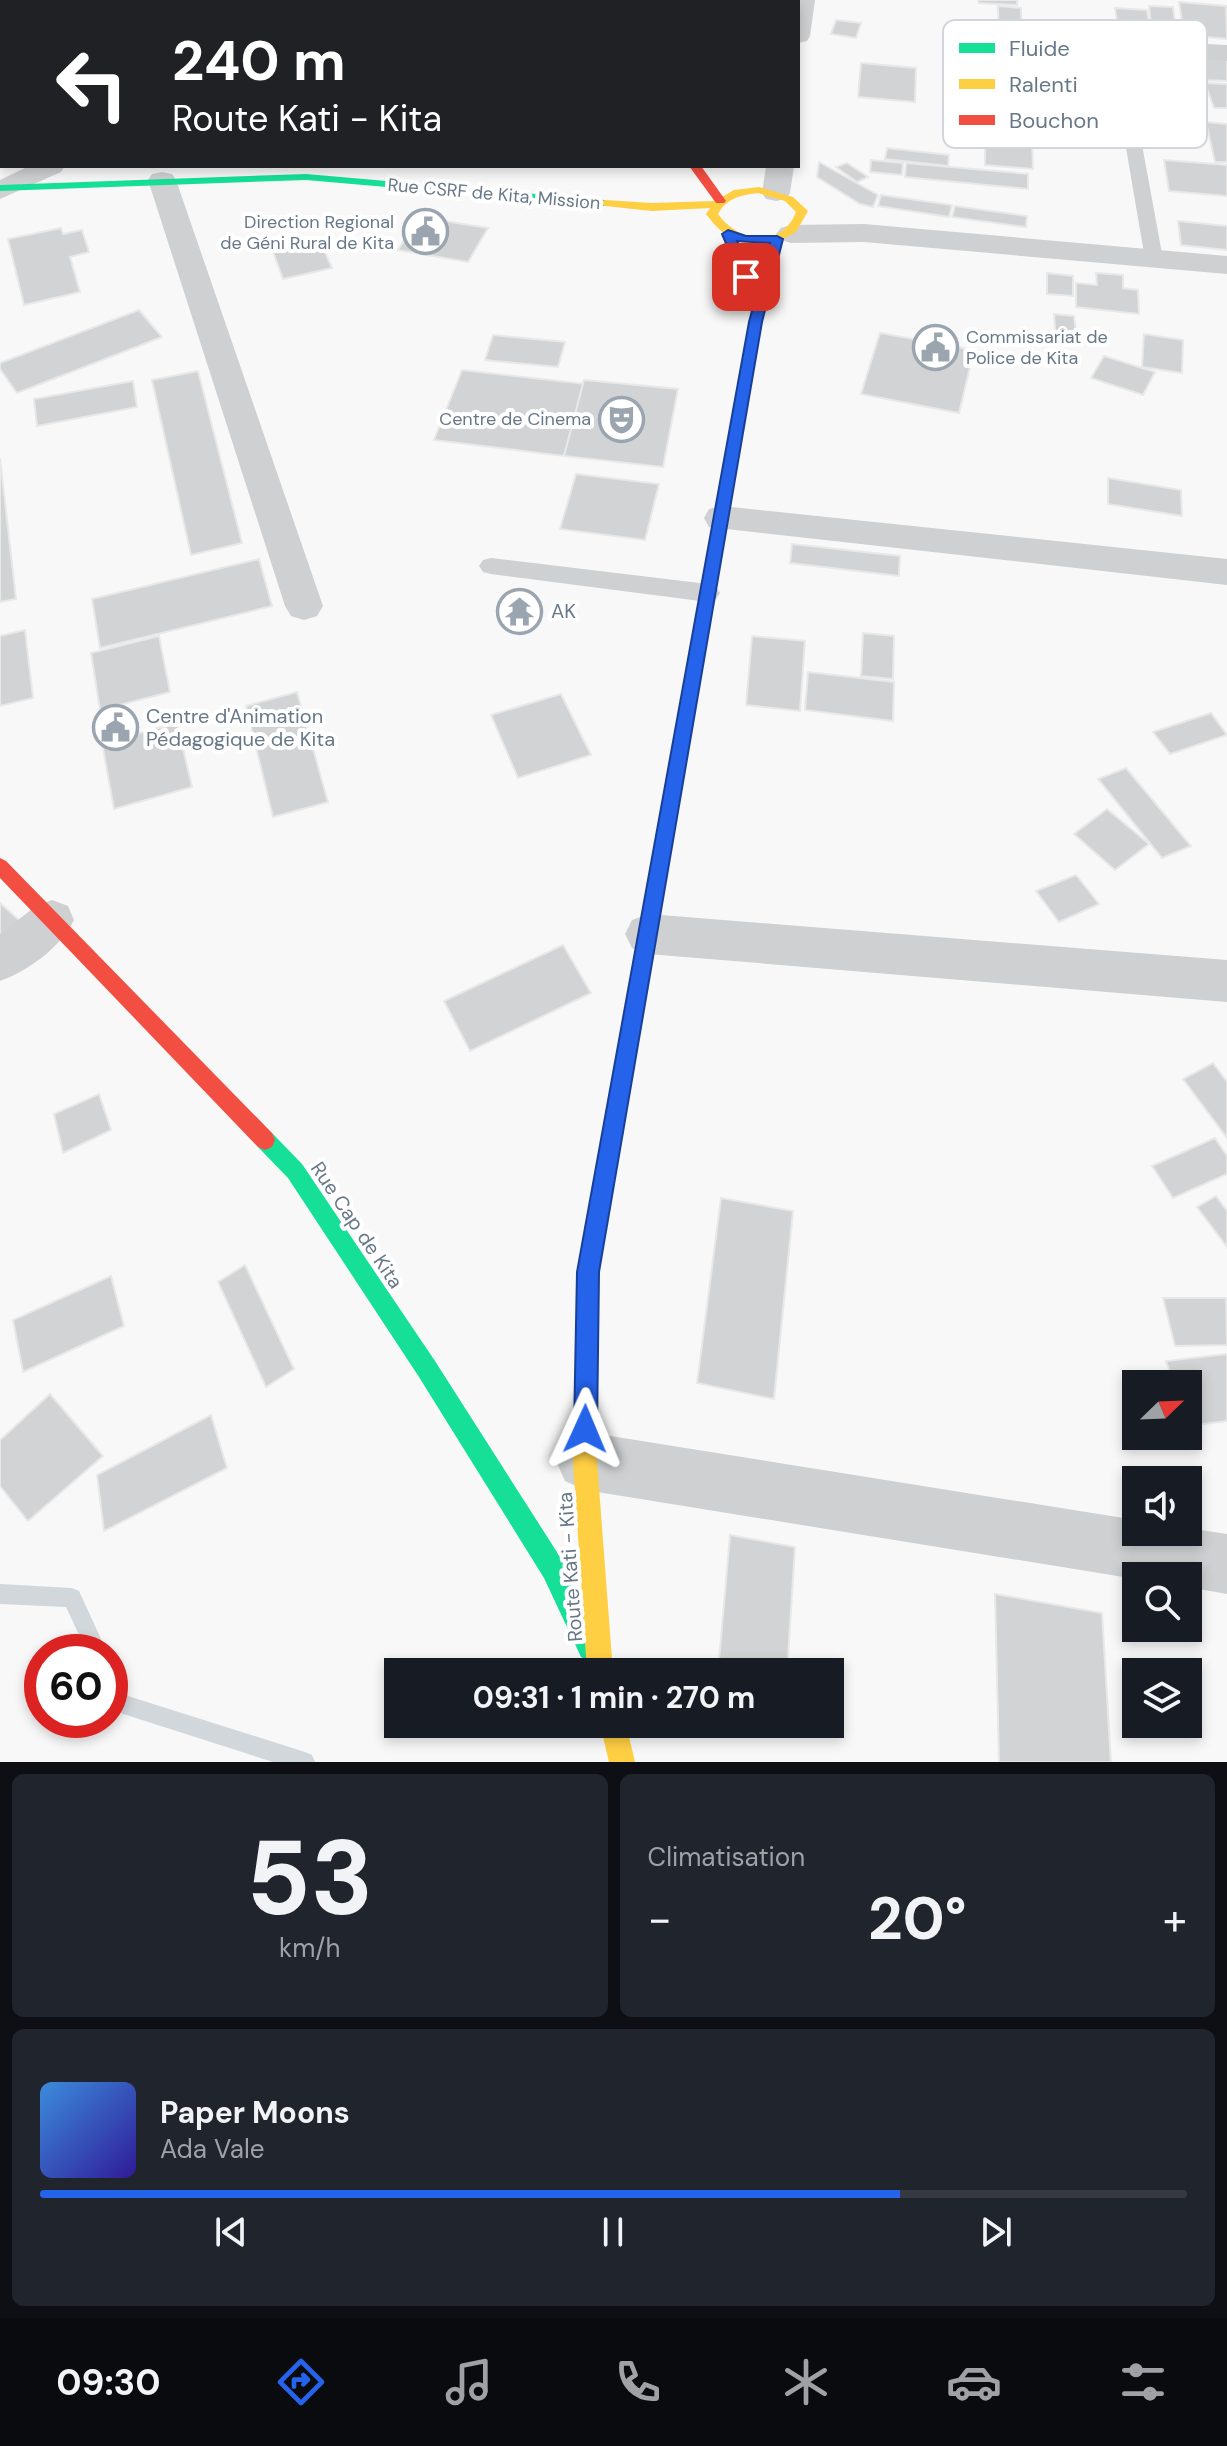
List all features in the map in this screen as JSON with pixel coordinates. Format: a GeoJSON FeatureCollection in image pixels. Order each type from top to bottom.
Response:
{"type":"FeatureCollection","features":[{"type":"Feature","properties":{"kind":"main road"},"geometry":{"type":"LineString","coordinates":[[696,168],[718,202]]}},
{"type":"Feature","properties":{"kind":"main road"},"geometry":{"type":"LineString","coordinates":[[652,207],[744,239],[790,228],[791,199],[772,183],[736,174]]}},
{"type":"Feature","properties":{"kind":"main road","name":"Rue CSRF de Kita, Mission"},"geometry":{"type":"LineString","coordinates":[[3,189],[162,180],[306,177],[652,207]]}},
{"type":"Feature","properties":{"kind":"main road"},"geometry":{"type":"LineString","coordinates":[[652,207],[718,202],[742,191],[772,183]]}},
{"type":"Feature","properties":{"kind":"main road","name":"Route Kati - Kita"},"geometry":{"type":"LineString","coordinates":[[718,202],[712,214],[743,270],[756,322]]}},
{"type":"Feature","properties":{"kind":"main road","name":"Route Kati - Kita"},"geometry":{"type":"LineString","coordinates":[[599,1658],[585,1461],[588,1272],[756,322],[790,228]]}},
{"type":"Feature","properties":{"kind":"main road","name":"Rue Cap de Kita"},"geometry":{"type":"LineString","coordinates":[[0,866],[295,1171],[427,1369],[553,1569],[594,1658]]}},
{"type":"Feature","properties":{"kind":"main road"},"geometry":{"type":"LineString","coordinates":[[616,1738],[622,1762]]}},
{"type":"Feature","properties":{"kind":"street"},"geometry":{"type":"LineString","coordinates":[[800,22],[803,0]]}},
{"type":"Feature","properties":{"kind":"street"},"geometry":{"type":"LineString","coordinates":[[1207,52],[1227,53]]}},
{"type":"Feature","properties":{"kind":"street"},"geometry":{"type":"LineString","coordinates":[[3,189],[47,168]]}},
{"type":"Feature","properties":{"kind":"street"},"geometry":{"type":"LineString","coordinates":[[162,180],[304,606]]}},
{"type":"Feature","properties":{"kind":"street"},"geometry":{"type":"LineString","coordinates":[[790,228],[1227,265]]}},
{"type":"Feature","properties":{"kind":"street"},"geometry":{"type":"LineString","coordinates":[[722,518],[1227,572]]}},
{"type":"Feature","properties":{"kind":"street"},"geometry":{"type":"LineString","coordinates":[[0,961],[52,920]]}},
{"type":"Feature","properties":{"kind":"street"},"geometry":{"type":"LineString","coordinates":[[648,934],[1227,981]]}},
{"type":"Feature","properties":{"kind":"street"},"geometry":{"type":"LineString","coordinates":[[585,1461],[1227,1564]]}},
{"type":"Feature","properties":{"kind":"lane"},"geometry":{"type":"LineString","coordinates":[[1134,148],[1154,259]]}},
{"type":"Feature","properties":{"kind":"lane"},"geometry":{"type":"LineString","coordinates":[[491,566],[708,593]]}},
{"type":"Feature","properties":{"kind":"building"},"geometry":{"type":"Polygon","coordinates":[[[978,0],[1017,0],[1017,5],[979,3],[978,0]]]}},
{"type":"Feature","properties":{"kind":"building"},"geometry":{"type":"Polygon","coordinates":[[[1179,2],[1226,6],[1227,39],[1207,37],[1207,20],[1182,20],[1179,2]]]}},
{"type":"Feature","properties":{"kind":"building"},"geometry":{"type":"Polygon","coordinates":[[[998,6],[1021,8],[1021,20],[998,20],[998,6]]]}},
{"type":"Feature","properties":{"kind":"building"},"geometry":{"type":"Polygon","coordinates":[[[1149,6],[1173,7],[1175,20],[1150,20],[1149,6]]]}},
{"type":"Feature","properties":{"kind":"building"},"geometry":{"type":"Polygon","coordinates":[[[1115,8],[1147,10],[1149,20],[1117,20],[1115,8]]]}},
{"type":"Feature","properties":{"kind":"building"},"geometry":{"type":"Polygon","coordinates":[[[836,20],[861,23],[856,38],[831,34],[836,20]]]}},
{"type":"Feature","properties":{"kind":"building"},"geometry":{"type":"Polygon","coordinates":[[[1207,56],[1227,57],[1227,81],[1207,80],[1207,56]]]}},
{"type":"Feature","properties":{"kind":"building"},"geometry":{"type":"Polygon","coordinates":[[[861,63],[916,68],[915,102],[858,97],[861,63]]]}},
{"type":"Feature","properties":{"kind":"building"},"geometry":{"type":"Polygon","coordinates":[[[1207,83],[1227,84],[1227,108],[1214,108],[1207,83]]]}},
{"type":"Feature","properties":{"kind":"building"},"geometry":{"type":"Polygon","coordinates":[[[1207,122],[1227,124],[1227,162],[1215,162],[1207,122]]]}},
{"type":"Feature","properties":{"kind":"building"},"geometry":{"type":"Polygon","coordinates":[[[887,148],[949,155],[948,166],[885,159],[887,148]]]}},
{"type":"Feature","properties":{"kind":"building"},"geometry":{"type":"Polygon","coordinates":[[[985,148],[1032,148],[1033,169],[985,165],[985,148]]]}},
{"type":"Feature","properties":{"kind":"building"},"geometry":{"type":"Polygon","coordinates":[[[871,160],[903,163],[902,175],[870,172],[871,160]]]}},
{"type":"Feature","properties":{"kind":"building"},"geometry":{"type":"Polygon","coordinates":[[[1164,160],[1227,165],[1227,196],[1169,191],[1164,160]]]}},
{"type":"Feature","properties":{"kind":"building"},"geometry":{"type":"Polygon","coordinates":[[[819,162],[878,195],[873,207],[860,204],[817,177],[819,162]]]}},
{"type":"Feature","properties":{"kind":"building"},"geometry":{"type":"Polygon","coordinates":[[[847,163],[868,177],[857,182],[836,167],[847,163]]]}},
{"type":"Feature","properties":{"kind":"building"},"geometry":{"type":"Polygon","coordinates":[[[906,163],[1028,174],[1028,189],[905,177],[906,163]]]}},
{"type":"Feature","properties":{"kind":"building"},"geometry":{"type":"Polygon","coordinates":[[[881,195],[952,205],[949,217],[878,206],[881,195]]]}},
{"type":"Feature","properties":{"kind":"building"},"geometry":{"type":"Polygon","coordinates":[[[955,206],[1027,216],[1026,227],[952,217],[955,206]]]}},
{"type":"Feature","properties":{"kind":"building"},"geometry":{"type":"Polygon","coordinates":[[[419,217],[488,228],[468,262],[398,250],[419,217]]]}},
{"type":"Feature","properties":{"kind":"building"},"geometry":{"type":"Polygon","coordinates":[[[1178,221],[1227,226],[1227,250],[1181,245],[1178,221]]]}},
{"type":"Feature","properties":{"kind":"building"},"geometry":{"type":"Polygon","coordinates":[[[61,228],[63,234],[82,230],[89,252],[70,257],[80,292],[24,305],[8,239],[61,228]]]}},
{"type":"Feature","properties":{"kind":"building"},"geometry":{"type":"Polygon","coordinates":[[[319,239],[332,268],[283,279],[272,249],[319,239]]]}},
{"type":"Feature","properties":{"kind":"building"},"geometry":{"type":"Polygon","coordinates":[[[1047,273],[1073,276],[1073,296],[1047,294],[1047,273]]]}},
{"type":"Feature","properties":{"kind":"building"},"geometry":{"type":"Polygon","coordinates":[[[1096,273],[1123,275],[1123,288],[1138,290],[1139,314],[1076,307],[1076,283],[1097,285],[1096,273]]]}},
{"type":"Feature","properties":{"kind":"building"},"geometry":{"type":"Polygon","coordinates":[[[139,310],[162,337],[17,393],[0,369],[0,363],[139,310]]]}},
{"type":"Feature","properties":{"kind":"building"},"geometry":{"type":"Polygon","coordinates":[[[1054,314],[1074,316],[1077,342],[1056,340],[1054,314]]]}},
{"type":"Feature","properties":{"kind":"building"},"geometry":{"type":"Polygon","coordinates":[[[880,333],[974,350],[959,413],[861,394],[880,333]]]}},
{"type":"Feature","properties":{"kind":"building"},"geometry":{"type":"Polygon","coordinates":[[[1144,334],[1183,340],[1182,373],[1142,367],[1144,334]]]}},
{"type":"Feature","properties":{"kind":"building"},"geometry":{"type":"Polygon","coordinates":[[[493,335],[565,342],[558,367],[485,360],[493,335]]]}},
{"type":"Feature","properties":{"kind":"building"},"geometry":{"type":"Polygon","coordinates":[[[1104,356],[1155,372],[1143,395],[1091,378],[1104,356]]]}},
{"type":"Feature","properties":{"kind":"building"},"geometry":{"type":"Polygon","coordinates":[[[462,370],[586,384],[564,456],[434,440],[462,370]]]}},
{"type":"Feature","properties":{"kind":"building"},"geometry":{"type":"Polygon","coordinates":[[[198,371],[242,543],[191,555],[152,380],[198,371]]]}},
{"type":"Feature","properties":{"kind":"building"},"geometry":{"type":"Polygon","coordinates":[[[584,380],[678,389],[663,467],[564,456],[584,380]]]}},
{"type":"Feature","properties":{"kind":"building"},"geometry":{"type":"Polygon","coordinates":[[[133,381],[137,407],[37,426],[34,399],[133,381]]]}},
{"type":"Feature","properties":{"kind":"building"},"geometry":{"type":"Polygon","coordinates":[[[0,458],[16,599],[0,602],[0,458]]]}},
{"type":"Feature","properties":{"kind":"building"},"geometry":{"type":"Polygon","coordinates":[[[576,474],[659,484],[645,540],[560,529],[576,474]]]}},
{"type":"Feature","properties":{"kind":"building"},"geometry":{"type":"Polygon","coordinates":[[[1108,478],[1181,490],[1182,516],[1108,504],[1108,478]]]}},
{"type":"Feature","properties":{"kind":"building"},"geometry":{"type":"Polygon","coordinates":[[[792,544],[900,556],[899,576],[790,563],[792,544]]]}},
{"type":"Feature","properties":{"kind":"building"},"geometry":{"type":"Polygon","coordinates":[[[259,559],[272,606],[100,648],[92,599],[259,559]]]}},
{"type":"Feature","properties":{"kind":"building"},"geometry":{"type":"Polygon","coordinates":[[[25,630],[33,698],[0,706],[0,636],[25,630]]]}},
{"type":"Feature","properties":{"kind":"building"},"geometry":{"type":"Polygon","coordinates":[[[863,633],[894,636],[893,679],[861,676],[863,633]]]}},
{"type":"Feature","properties":{"kind":"building"},"geometry":{"type":"Polygon","coordinates":[[[159,636],[170,692],[100,710],[91,653],[159,636]]]}},
{"type":"Feature","properties":{"kind":"building"},"geometry":{"type":"Polygon","coordinates":[[[752,636],[805,641],[800,711],[746,705],[752,636]]]}},
{"type":"Feature","properties":{"kind":"building"},"geometry":{"type":"Polygon","coordinates":[[[808,672],[894,682],[893,721],[805,710],[808,672]]]}},
{"type":"Feature","properties":{"kind":"building"},"geometry":{"type":"Polygon","coordinates":[[[297,692],[328,802],[273,817],[246,706],[297,692]]]}},
{"type":"Feature","properties":{"kind":"building"},"geometry":{"type":"Polygon","coordinates":[[[561,694],[591,755],[518,778],[491,715],[561,694]]]}},
{"type":"Feature","properties":{"kind":"building"},"geometry":{"type":"Polygon","coordinates":[[[1211,713],[1227,735],[1170,754],[1153,732],[1211,713]]]}},
{"type":"Feature","properties":{"kind":"building"},"geometry":{"type":"Polygon","coordinates":[[[177,723],[192,787],[114,809],[102,743],[177,723]]]}},
{"type":"Feature","properties":{"kind":"building"},"geometry":{"type":"Polygon","coordinates":[[[1126,768],[1191,846],[1162,858],[1098,779],[1126,768]]]}},
{"type":"Feature","properties":{"kind":"building"},"geometry":{"type":"Polygon","coordinates":[[[1107,809],[1149,844],[1115,870],[1074,834],[1107,809]]]}},
{"type":"Feature","properties":{"kind":"building"},"geometry":{"type":"Polygon","coordinates":[[[1076,875],[1099,904],[1059,922],[1036,891],[1076,875]]]}},
{"type":"Feature","properties":{"kind":"building"},"geometry":{"type":"Polygon","coordinates":[[[0,903],[30,930],[0,954],[0,903]]]}},
{"type":"Feature","properties":{"kind":"building"},"geometry":{"type":"Polygon","coordinates":[[[563,945],[591,993],[470,1051],[444,1001],[563,945]]]}},
{"type":"Feature","properties":{"kind":"building"},"geometry":{"type":"Polygon","coordinates":[[[1213,1063],[1227,1082],[1227,1138],[1183,1079],[1213,1063]]]}},
{"type":"Feature","properties":{"kind":"building"},"geometry":{"type":"Polygon","coordinates":[[[99,1094],[111,1130],[63,1153],[54,1114],[99,1094]]]}},
{"type":"Feature","properties":{"kind":"building"},"geometry":{"type":"Polygon","coordinates":[[[1215,1138],[1227,1156],[1227,1174],[1173,1198],[1152,1166],[1215,1138]]]}},
{"type":"Feature","properties":{"kind":"building"},"geometry":{"type":"Polygon","coordinates":[[[1216,1196],[1227,1211],[1227,1247],[1197,1207],[1216,1196]]]}},
{"type":"Feature","properties":{"kind":"building"},"geometry":{"type":"Polygon","coordinates":[[[721,1198],[793,1211],[774,1399],[697,1383],[721,1198]]]}},
{"type":"Feature","properties":{"kind":"building"},"geometry":{"type":"Polygon","coordinates":[[[245,1265],[294,1369],[266,1387],[218,1282],[245,1265]]]}},
{"type":"Feature","properties":{"kind":"building"},"geometry":{"type":"Polygon","coordinates":[[[111,1276],[124,1326],[23,1372],[13,1320],[111,1276]]]}},
{"type":"Feature","properties":{"kind":"building"},"geometry":{"type":"Polygon","coordinates":[[[1163,1298],[1226,1298],[1227,1345],[1175,1346],[1163,1298]]]}},
{"type":"Feature","properties":{"kind":"building"},"geometry":{"type":"Polygon","coordinates":[[[1227,1354],[1227,1421],[1202,1424],[1202,1370],[1169,1370],[1166,1361],[1227,1354]]]}},
{"type":"Feature","properties":{"kind":"building"},"geometry":{"type":"Polygon","coordinates":[[[50,1394],[103,1456],[28,1521],[0,1486],[0,1440],[50,1394]]]}},
{"type":"Feature","properties":{"kind":"building"},"geometry":{"type":"Polygon","coordinates":[[[211,1415],[227,1468],[104,1531],[97,1475],[211,1415]]]}},
{"type":"Feature","properties":{"kind":"building"},"geometry":{"type":"Polygon","coordinates":[[[730,1535],[795,1547],[788,1658],[719,1658],[730,1535]]]}},
{"type":"Feature","properties":{"kind":"building"},"geometry":{"type":"Polygon","coordinates":[[[995,1594],[1102,1613],[1111,1762],[999,1762],[995,1594]]]}},
{"type":"Feature","properties":{"kind":"waterway"},"geometry":{"type":"LineString","coordinates":[[0,1594],[72,1598],[89,1634]]}},
{"type":"Feature","properties":{"kind":"waterway"},"geometry":{"type":"LineString","coordinates":[[128,1706],[305,1762]]}},
{"type":"Feature","properties":{"kind":"traffic: fast"},"geometry":{"type":"LineString","coordinates":[[0,188],[306,177],[605,203]]}},
{"type":"Feature","properties":{"kind":"traffic: fast"},"geometry":{"type":"LineString","coordinates":[[623,1073],[682,742]]}},
{"type":"Feature","properties":{"kind":"traffic: fast"},"geometry":{"type":"LineString","coordinates":[[265,1140],[295,1171],[427,1369],[553,1569],[590,1648]]}},
{"type":"Feature","properties":{"kind":"traffic: slow"},"geometry":{"type":"LineString","coordinates":[[759,190],[789,199],[802,211],[798,221],[783,235],[761,241],[749,241],[728,233],[712,214],[716,207],[731,195],[759,190]]}},
{"type":"Feature","properties":{"kind":"traffic: slow"},"geometry":{"type":"LineString","coordinates":[[605,203],[652,207],[715,204]]}},
{"type":"Feature","properties":{"kind":"traffic: slow"},"geometry":{"type":"LineString","coordinates":[[682,742],[756,322],[777,239]]}},
{"type":"Feature","properties":{"kind":"traffic: slow"},"geometry":{"type":"LineString","coordinates":[[599,1658],[585,1461],[588,1272],[623,1073]]}},
{"type":"Feature","properties":{"kind":"traffic: slow"},"geometry":{"type":"LineString","coordinates":[[616,1738],[622,1762]]}},
{"type":"Feature","properties":{"kind":"traffic: jam"},"geometry":{"type":"LineString","coordinates":[[696,168],[720,201]]}},
{"type":"Feature","properties":{"kind":"traffic: jam"},"geometry":{"type":"LineString","coordinates":[[0,866],[265,1140]]}},
{"type":"Feature","properties":{"kind":"place","name":"Direction Regional de Géni Rural de Kita"},"geometry":{"type":"Point","coordinates":[425,232]}},
{"type":"Feature","properties":{"kind":"place","name":"Commissariat de Police de Kita"},"geometry":{"type":"Point","coordinates":[935,347]}},
{"type":"Feature","properties":{"kind":"place","name":"Centre de Cinema"},"geometry":{"type":"Point","coordinates":[622,419]}},
{"type":"Feature","properties":{"kind":"place","name":"AK"},"geometry":{"type":"Point","coordinates":[520,611]}},
{"type":"Feature","properties":{"kind":"place","name":"Centre d'Animation Pédagogique de Kita"},"geometry":{"type":"Point","coordinates":[115,728]}},
{"type":"Feature","properties":{"kind":"route"},"geometry":{"type":"LineString","coordinates":[[585,1429],[588,1272],[756,322],[777,239],[761,241],[728,234],[746,277]]}}]}
